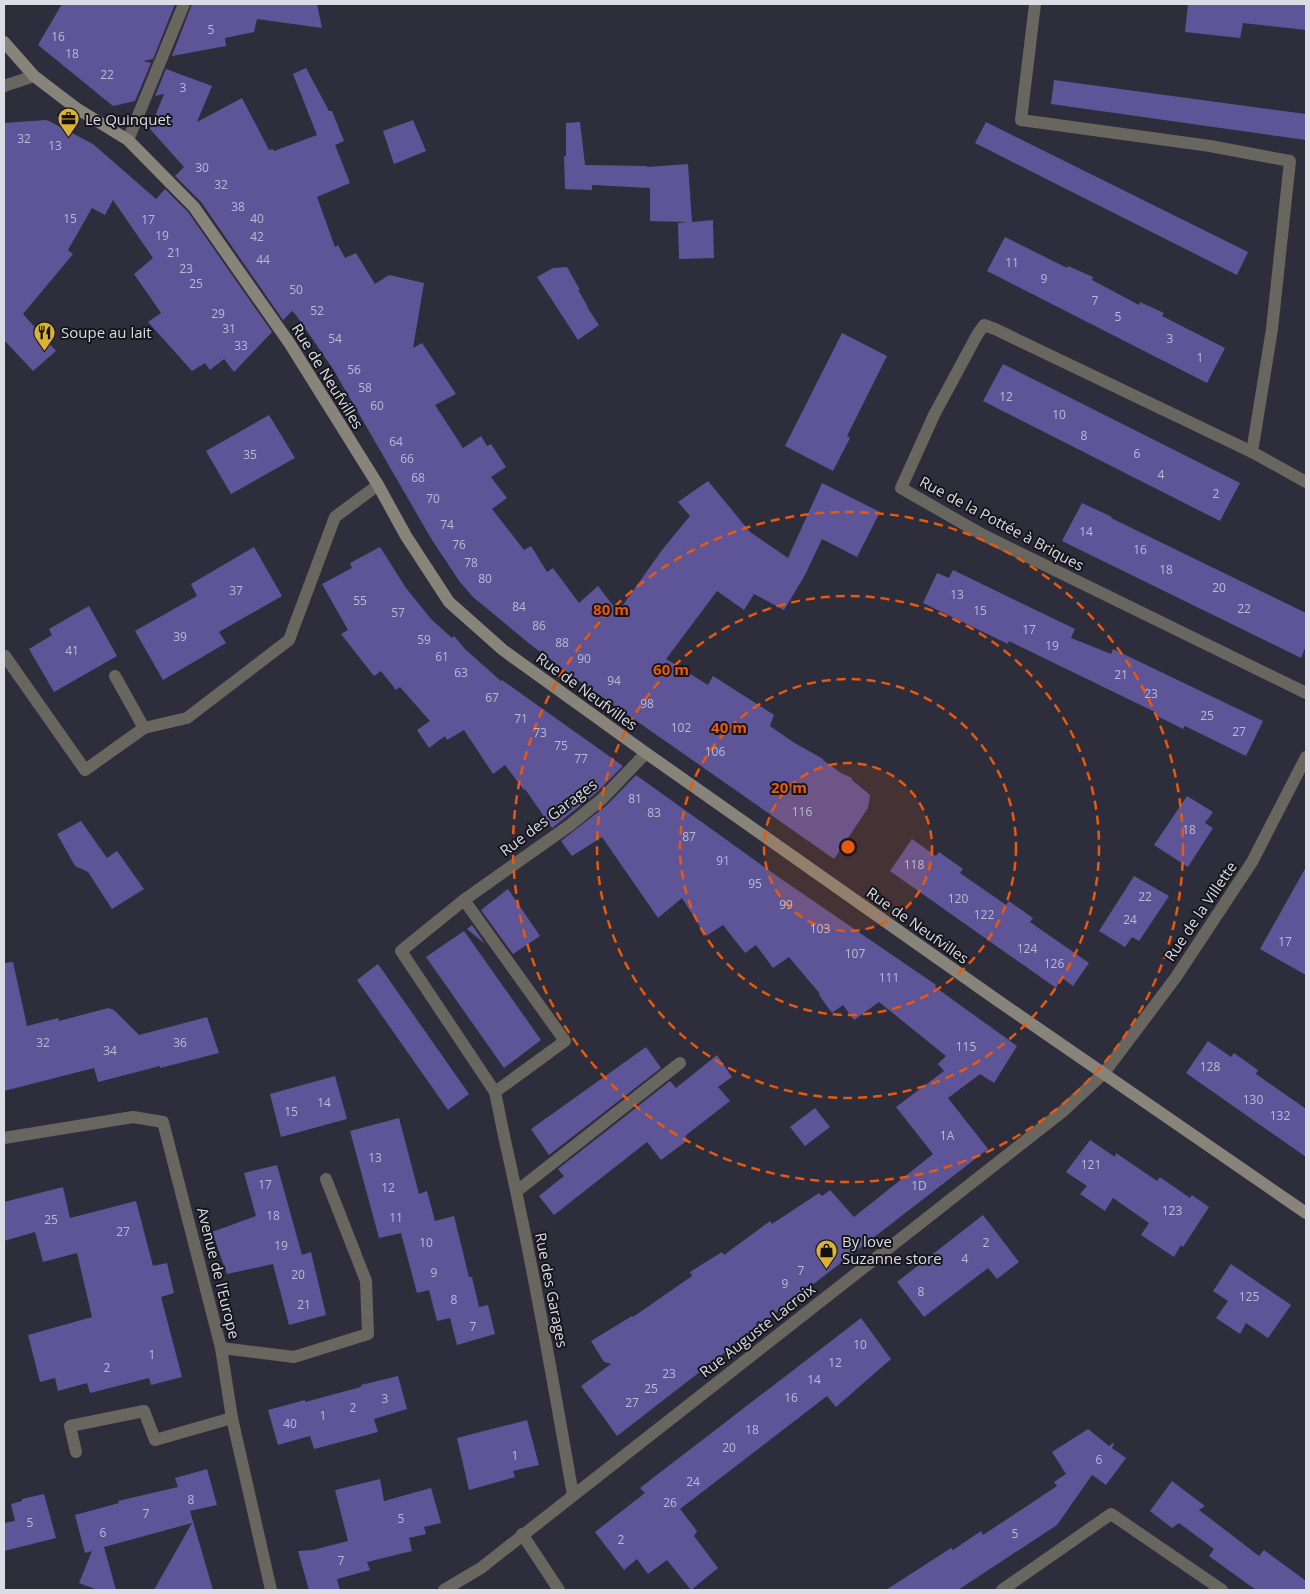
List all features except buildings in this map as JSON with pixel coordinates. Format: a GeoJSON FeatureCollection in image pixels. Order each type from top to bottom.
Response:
{"type":"FeatureCollection","features":[{"type":"Feature","properties":{"kind":"main road","name":"Rue de Neufvilles"},"geometry":{"type":"LineString","coordinates":[[4,42],[34,76],[76,108],[128,140],[194,207],[290,344],[378,485],[406,536],[449,602],[503,650],[646,753],[965,978],[1306,1213]]}},
{"type":"Feature","properties":{"kind":"street"},"geometry":{"type":"LineString","coordinates":[[128,140],[184,4]]}},
{"type":"Feature","properties":{"kind":"street"},"geometry":{"type":"LineString","coordinates":[[1035,4],[1021,120],[1210,146],[1290,160],[1272,329],[1252,452]]}},
{"type":"Feature","properties":{"kind":"street"},"geometry":{"type":"LineString","coordinates":[[4,86],[34,76]]}},
{"type":"Feature","properties":{"kind":"street","name":"Rue de la Pottée à Briques"},"geometry":{"type":"LineString","coordinates":[[1306,482],[1252,452],[984,325],[934,415],[901,488],[983,535],[1306,693]]}},
{"type":"Feature","properties":{"kind":"street"},"geometry":{"type":"LineString","coordinates":[[5,656],[85,770],[144,728],[187,718],[289,640],[335,518],[378,485]]}},
{"type":"Feature","properties":{"kind":"street"},"geometry":{"type":"LineString","coordinates":[[115,676],[144,728]]}},
{"type":"Feature","properties":{"kind":"street","name":"Rue des Garages"},"geometry":{"type":"LineString","coordinates":[[573,1495],[517,1191],[495,1092],[401,951],[464,900],[570,825],[602,799],[646,753]]}},
{"type":"Feature","properties":{"kind":"street","name":"Rue de la Villette"},"geometry":{"type":"LineString","coordinates":[[1104,1073],[1176,977],[1252,862],[1306,757]]}},
{"type":"Feature","properties":{"kind":"street"},"geometry":{"type":"LineString","coordinates":[[464,900],[566,1041],[495,1092]]}},
{"type":"Feature","properties":{"kind":"street"},"geometry":{"type":"LineString","coordinates":[[517,1191],[680,1063]]}},
{"type":"Feature","properties":{"kind":"street","name":"Rue Auguste Lacroix"},"geometry":{"type":"LineString","coordinates":[[444,1590],[481,1568],[1062,1112],[1104,1073]]}},
{"type":"Feature","properties":{"kind":"street","name":"Avenue de l'Europe"},"geometry":{"type":"LineString","coordinates":[[4,1138],[133,1117],[163,1122],[221,1348],[232,1418],[271,1590]]}},
{"type":"Feature","properties":{"kind":"street"},"geometry":{"type":"LineString","coordinates":[[221,1348],[294,1357],[368,1334],[366,1281],[326,1179]]}},
{"type":"Feature","properties":{"kind":"street"},"geometry":{"type":"LineString","coordinates":[[76,1452],[70,1426],[144,1411],[155,1440],[232,1418]]}},
{"type":"Feature","properties":{"kind":"street"},"geometry":{"type":"LineString","coordinates":[[1002,1590],[1111,1514],[1222,1590]]}},
{"type":"Feature","properties":{"kind":"street"},"geometry":{"type":"LineString","coordinates":[[522,1534],[559,1590]]}},
{"type":"Feature","properties":{"kind":"place","name":"Le Quinquet"},"geometry":{"type":"Point","coordinates":[69,138]}},
{"type":"Feature","properties":{"kind":"place","name":"Soupe au lait"},"geometry":{"type":"Point","coordinates":[45,351]}},
{"type":"Feature","properties":{"kind":"place","name":"By love Suzanne store"},"geometry":{"type":"Point","coordinates":[826,1269]}}]}
